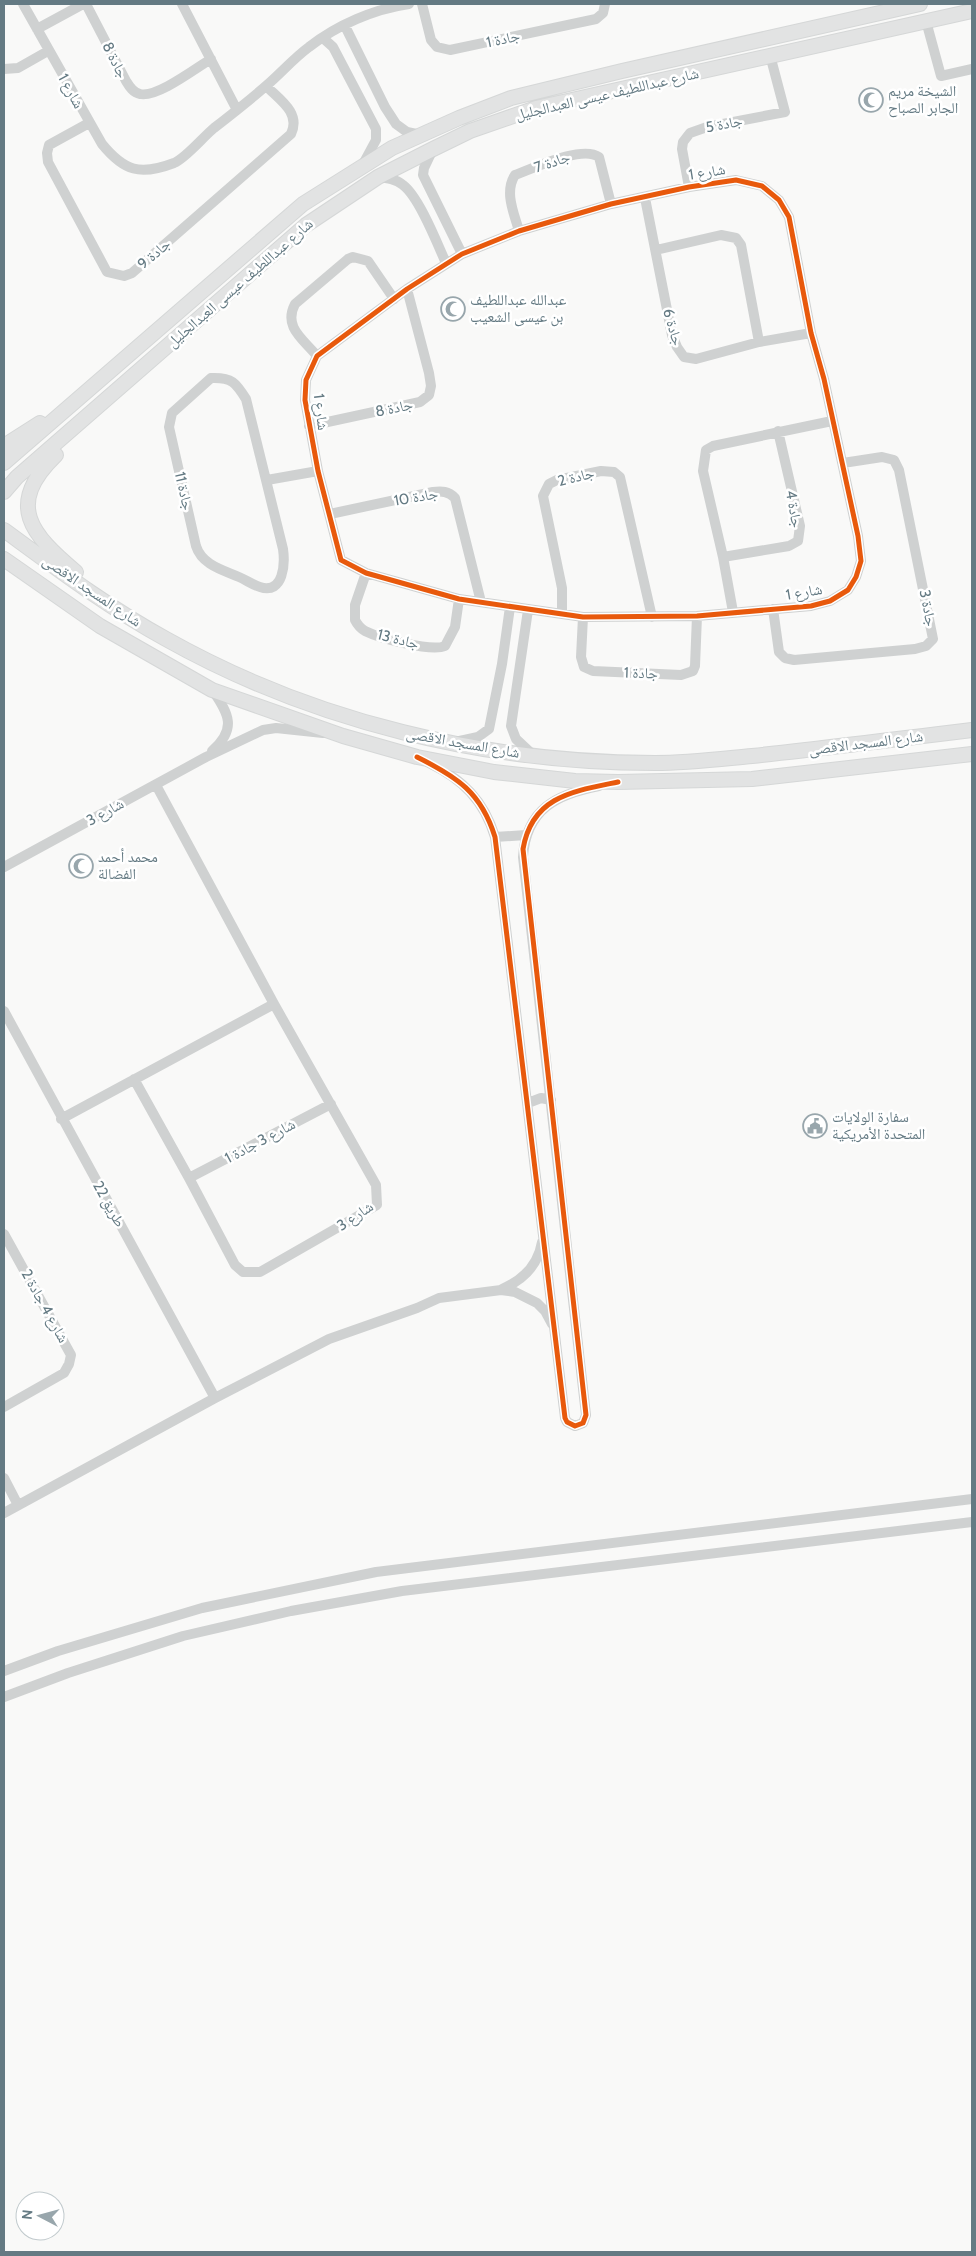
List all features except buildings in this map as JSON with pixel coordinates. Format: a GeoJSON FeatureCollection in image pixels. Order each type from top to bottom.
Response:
{"type":"FeatureCollection","features":[{"type":"Feature","properties":{"kind":"main road","name":"شارع عبداللطيف عيسى العبدالجليل"},"geometry":{"type":"LineString","coordinates":[[4,463],[286,218],[320,192],[392,148],[459,118],[511,98],[920,4]]}},
{"type":"Feature","properties":{"kind":"main road","name":"شارع عبداللطيف عيسى العبدالجليل"},"geometry":{"type":"LineString","coordinates":[[4,492],[18,477],[306,224],[378,177],[433,149],[470,131],[536,108],[972,11]]}},
{"type":"Feature","properties":{"kind":"main road"},"geometry":{"type":"LineString","coordinates":[[631,86],[633,78],[640,74],[719,57],[734,46]]}},
{"type":"Feature","properties":{"kind":"main road"},"geometry":{"type":"LineString","coordinates":[[536,108],[619,81],[622,77],[622,71]]}},
{"type":"Feature","properties":{"kind":"main road"},"geometry":{"type":"LineString","coordinates":[[217,301],[214,296],[216,291],[274,239],[286,218]]}},
{"type":"Feature","properties":{"kind":"main road"},"geometry":{"type":"LineString","coordinates":[[148,363],[154,348],[202,307],[203,300],[198,295]]}},
{"type":"Feature","properties":{"kind":"main road"},"geometry":{"type":"LineString","coordinates":[[109,397],[86,427],[44,467],[33,486],[27,507],[31,524],[45,544],[126,614]]}},
{"type":"Feature","properties":{"kind":"main road"},"geometry":{"type":"LineString","coordinates":[[4,446],[46,419],[68,409]]}},
{"type":"Feature","properties":{"kind":"main road","name":"شارع المسجد الاقصى"},"geometry":{"type":"LineString","coordinates":[[4,530],[165,639],[212,663],[321,708],[412,735],[450,743],[498,752],[656,763],[779,753],[972,730]]}},
{"type":"Feature","properties":{"kind":"main road","name":"شارع المسجد الاقصى"},"geometry":{"type":"LineString","coordinates":[[4,559],[100,626],[212,690],[343,736],[417,757],[494,772],[575,781],[618,782],[752,779],[972,754]]}},
{"type":"Feature","properties":{"kind":"main road"},"geometry":{"type":"LineString","coordinates":[[151,655],[149,650],[150,641],[153,638],[165,639]]}},
{"type":"Feature","properties":{"kind":"main road"},"geometry":{"type":"LineString","coordinates":[[935,758],[932,752],[935,743],[972,739]]}},
{"type":"Feature","properties":{"kind":"main road"},"geometry":{"type":"LineString","coordinates":[[728,780],[736,773],[777,768],[782,760],[779,753]]}},
{"type":"Feature","properties":{"kind":"street","name":"شارع 1"},"geometry":{"type":"LineString","coordinates":[[22,4],[89,124],[116,161],[144,170],[177,162],[310,46],[363,15],[390,5],[409,4]]}},
{"type":"Feature","properties":{"kind":"street","name":"جادة 8"},"geometry":{"type":"LineString","coordinates":[[37,29],[84,4],[118,68],[134,92],[140,94],[161,89],[211,59]]}},
{"type":"Feature","properties":{"kind":"street"},"geometry":{"type":"LineString","coordinates":[[182,4],[237,110]]}},
{"type":"Feature","properties":{"kind":"street","name":"جادة 1"},"geometry":{"type":"LineString","coordinates":[[422,4],[431,40],[437,48],[450,50],[596,19],[603,13],[605,4]]}},
{"type":"Feature","properties":{"kind":"street"},"geometry":{"type":"LineString","coordinates":[[926,21],[941,76],[972,69]]}},
{"type":"Feature","properties":{"kind":"street"},"geometry":{"type":"LineString","coordinates":[[345,26],[396,124],[407,132],[421,135]]}},
{"type":"Feature","properties":{"kind":"street"},"geometry":{"type":"LineString","coordinates":[[323,38],[333,47],[376,129],[376,140],[362,166]]}},
{"type":"Feature","properties":{"kind":"street"},"geometry":{"type":"LineString","coordinates":[[4,69],[18,68],[48,51]]}},
{"type":"Feature","properties":{"kind":"street","name":"جادة 5"},"geometry":{"type":"LineString","coordinates":[[689,187],[682,149],[683,142],[690,133],[707,127],[784,112],[770,55]]}},
{"type":"Feature","properties":{"kind":"street","name":"جادة 9"},"geometry":{"type":"LineString","coordinates":[[89,124],[49,145],[47,153],[48,162],[107,272],[124,276],[132,273],[291,134],[294,127],[292,112],[266,86]]}},
{"type":"Feature","properties":{"kind":"street"},"geometry":{"type":"LineString","coordinates":[[433,149],[424,168],[424,175],[462,254]]}},
{"type":"Feature","properties":{"kind":"street","name":"جادة 7"},"geometry":{"type":"LineString","coordinates":[[519,231],[510,195],[511,181],[515,175],[574,155],[585,152],[593,153],[599,157],[611,204]]}},
{"type":"Feature","properties":{"kind":"street"},"geometry":{"type":"LineString","coordinates":[[378,177],[395,180],[413,196],[446,263]]}},
{"type":"Feature","properties":{"kind":"street","name":"شارع 1"},"geometry":{"type":"LineString","coordinates":[[736,180],[762,186],[779,200],[789,217],[811,333],[824,379],[858,536],[861,561],[856,577],[848,590],[830,601],[811,606],[697,616],[583,617],[459,599],[366,573],[341,560],[318,471],[305,400],[306,380],[317,356],[407,289],[462,254],[519,231],[611,204],[689,187],[736,180]]}},
{"type":"Feature","properties":{"kind":"street","name":"جادة 6"},"geometry":{"type":"LineString","coordinates":[[645,198],[672,335],[676,347],[684,357],[696,359],[760,342],[811,333]]}},
{"type":"Feature","properties":{"kind":"street"},"geometry":{"type":"LineString","coordinates":[[656,250],[721,235],[736,238],[741,244],[760,342]]}},
{"type":"Feature","properties":{"kind":"street"},"geometry":{"type":"LineString","coordinates":[[317,356],[291,326],[291,312],[295,304],[348,260],[361,258],[368,261],[394,299]]}},
{"type":"Feature","properties":{"kind":"street","name":"جادة 8"},"geometry":{"type":"LineString","coordinates":[[309,426],[420,402],[429,396],[431,386],[429,373],[407,289]]}},
{"type":"Feature","properties":{"kind":"street","name":"جادة 11"},"geometry":{"type":"LineString","coordinates":[[211,378],[228,378],[246,400],[267,480],[285,562],[280,581],[268,588],[261,587],[211,565],[199,555],[196,546],[169,427],[172,413],[211,378]]}},
{"type":"Feature","properties":{"kind":"street"},"geometry":{"type":"LineString","coordinates":[[733,612],[723,557],[703,471],[706,450],[713,446],[778,431],[832,421]]}},
{"type":"Feature","properties":{"kind":"street","name":"جادة 4"},"geometry":{"type":"LineString","coordinates":[[723,557],[789,546],[798,541],[800,526],[778,431]]}},
{"type":"Feature","properties":{"kind":"street","name":"جادة 3"},"geometry":{"type":"LineString","coordinates":[[773,609],[779,652],[784,658],[794,660],[915,649],[926,646],[934,639],[899,470],[894,460],[882,457],[843,463]]}},
{"type":"Feature","properties":{"kind":"street","name":"جادة 2"},"geometry":{"type":"LineString","coordinates":[[562,614],[562,588],[543,496],[549,484],[557,480],[608,470],[620,477],[652,617]]}},
{"type":"Feature","properties":{"kind":"street"},"geometry":{"type":"LineString","coordinates":[[267,480],[318,471]]}},
{"type":"Feature","properties":{"kind":"street","name":"جادة 10"},"geometry":{"type":"LineString","coordinates":[[330,514],[433,492],[443,491],[451,494],[455,498],[481,602]]}},
{"type":"Feature","properties":{"kind":"street","name":"جادة 13"},"geometry":{"type":"LineString","coordinates":[[366,573],[355,605],[355,620],[364,630],[391,639],[434,648],[445,646],[455,627],[459,599]]}},
{"type":"Feature","properties":{"kind":"street"},"geometry":{"type":"LineString","coordinates":[[450,743],[478,737],[490,729],[510,607]]}},
{"type":"Feature","properties":{"kind":"street"},"geometry":{"type":"LineString","coordinates":[[528,610],[511,726],[516,739],[533,755]]}},
{"type":"Feature","properties":{"kind":"street","name":"جادة 1"},"geometry":{"type":"LineString","coordinates":[[583,617],[581,657],[584,667],[593,671],[681,675],[693,671],[696,666],[697,616]]}},
{"type":"Feature","properties":{"kind":"street","name":"شارع 3"},"geometry":{"type":"LineString","coordinates":[[206,757],[220,745],[228,728],[227,712],[212,690]]}},
{"type":"Feature","properties":{"kind":"street","name":"شارع 3"},"geometry":{"type":"LineString","coordinates":[[4,867],[206,757],[269,728],[343,736]]}},
{"type":"Feature","properties":{"kind":"street"},"geometry":{"type":"LineString","coordinates":[[417,757],[447,772],[466,786],[487,814],[495,837],[565,1418],[570,1424],[579,1425],[586,1415],[523,857],[526,835],[540,812],[561,796],[618,782]]}},
{"type":"Feature","properties":{"kind":"street","name":"شارع 3"},"geometry":{"type":"LineString","coordinates":[[134,1079],[235,1265],[243,1272],[260,1272],[377,1205],[376,1185],[274,1004],[156,784]]}},
{"type":"Feature","properties":{"kind":"street"},"geometry":{"type":"LineString","coordinates":[[495,837],[526,835]]}},
{"type":"Feature","properties":{"kind":"street"},"geometry":{"type":"LineString","coordinates":[[61,1119],[274,1004]]}},
{"type":"Feature","properties":{"kind":"street","name":"طريق 22"},"geometry":{"type":"LineString","coordinates":[[4,1011],[61,1119],[215,1398]]}},
{"type":"Feature","properties":{"kind":"street"},"geometry":{"type":"LineString","coordinates":[[528,1103],[541,1098],[551,1100]]}},
{"type":"Feature","properties":{"kind":"street","name":"شارع 3 جادة 1"},"geometry":{"type":"LineString","coordinates":[[189,1178],[331,1104]]}},
{"type":"Feature","properties":{"kind":"street","name":"شارع 4 جادة 2"},"geometry":{"type":"LineString","coordinates":[[4,1234],[70,1354],[69,1364],[64,1373],[4,1407]]}},
{"type":"Feature","properties":{"kind":"street"},"geometry":{"type":"LineString","coordinates":[[501,1290],[518,1281],[532,1268],[540,1254],[543,1234]]}},
{"type":"Feature","properties":{"kind":"street"},"geometry":{"type":"LineString","coordinates":[[4,1513],[215,1398],[329,1339],[417,1308],[439,1298],[501,1290],[520,1293],[537,1303],[545,1311],[555,1334]]}},
{"type":"Feature","properties":{"kind":"street"},"geometry":{"type":"LineString","coordinates":[[4,1478],[18,1505]]}},
{"type":"Feature","properties":{"kind":"street"},"geometry":{"type":"LineString","coordinates":[[4,1671],[58,1651],[202,1608],[366,1574],[972,1499]]}},
{"type":"Feature","properties":{"kind":"street"},"geometry":{"type":"LineString","coordinates":[[4,1696],[183,1636],[291,1611],[402,1591],[972,1522]]}},
{"type":"Feature","properties":{"kind":"cycle path"},"geometry":{"type":"LineString","coordinates":[[736,180],[762,186],[779,200],[789,217],[811,333],[824,379],[858,536],[861,561],[856,577],[848,590],[830,601],[811,606],[697,616],[583,617],[459,599],[366,573],[341,560],[318,471],[305,400],[306,380],[317,356],[407,289],[462,254],[519,231],[611,204],[689,187],[736,180]]}},
{"type":"Feature","properties":{"kind":"cycle path"},"geometry":{"type":"LineString","coordinates":[[417,757],[456,779],[475,797],[483,808],[495,837],[565,1418],[567,1422],[575,1426],[583,1423],[586,1415],[523,849],[528,831],[535,817],[545,807],[571,793],[618,782]]}},
{"type":"Feature","properties":{"kind":"place","name":"الشيخة مريم الجابر الصباح"},"geometry":{"type":"Point","coordinates":[871,100]}},
{"type":"Feature","properties":{"kind":"place","name":"عبدالله عبداللطيف بن عيسى الشعيب"},"geometry":{"type":"Point","coordinates":[453,309]}},
{"type":"Feature","properties":{"kind":"place","name":"محمد أحمد الفضالة"},"geometry":{"type":"Point","coordinates":[81,866]}},
{"type":"Feature","properties":{"kind":"place","name":"سفارة الولايات المتحدة الأمريكية"},"geometry":{"type":"Point","coordinates":[815,1126]}}]}
